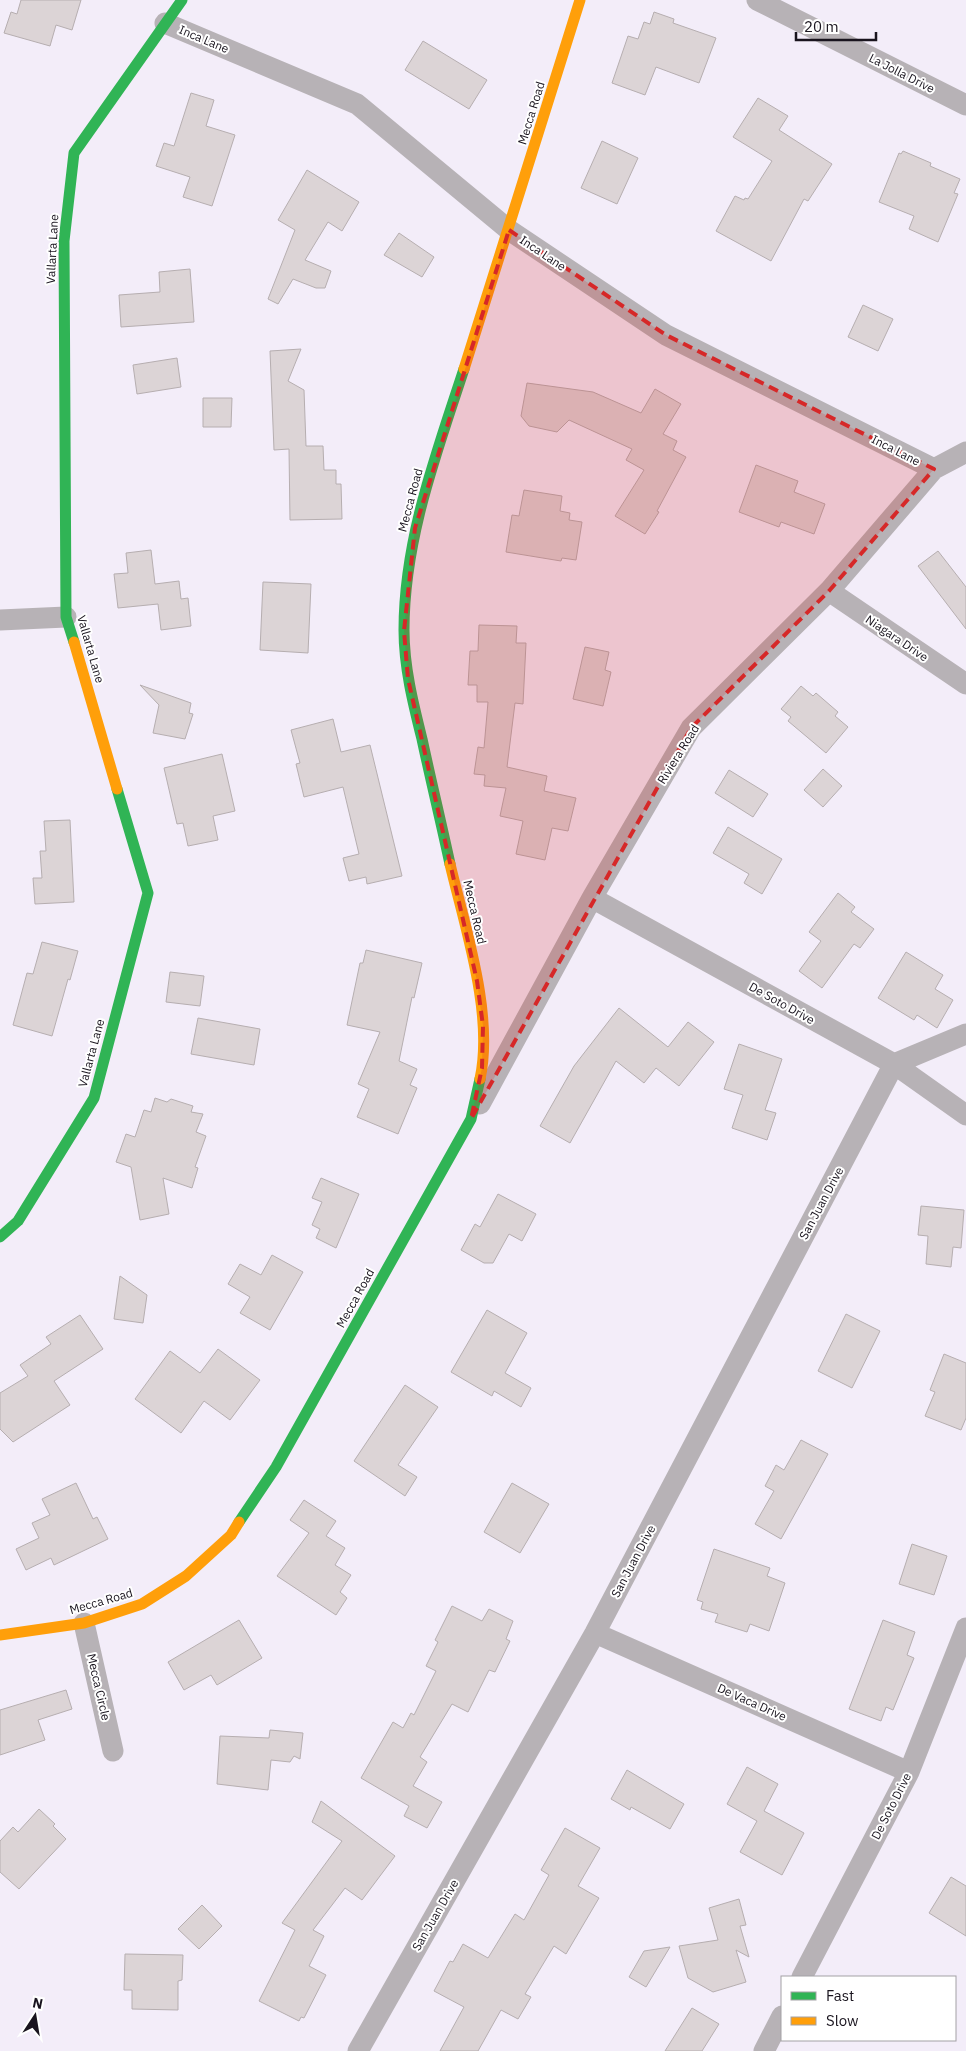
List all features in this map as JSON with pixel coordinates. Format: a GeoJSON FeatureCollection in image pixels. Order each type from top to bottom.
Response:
{"type":"FeatureCollection","features":[{"type":"Feature","properties":{"kind":"street","name":"Vallarta Lane"},"geometry":{"type":"LineString","coordinates":[[0,1237],[18,1220],[94,1098],[148,893],[66,617],[64,241],[74,153],[182,0]]}},
{"type":"Feature","properties":{"kind":"street","name":"Mecca Road"},"geometry":{"type":"LineString","coordinates":[[0,1635],[84,1622],[142,1604],[186,1576],[232,1535],[276,1467],[471,1119],[482,1068],[483,1026],[477,981],[408,679],[404,631],[407,580],[415,528],[428,480],[509,230],[580,0]]}},
{"type":"Feature","properties":{"kind":"street","name":"La Jolla Drive"},"geometry":{"type":"LineString","coordinates":[[757,0],[966,105]]}},
{"type":"Feature","properties":{"kind":"street","name":"Inca Lane"},"geometry":{"type":"LineString","coordinates":[[165,23],[357,104],[509,230],[666,336],[934,469]]}},
{"type":"Feature","properties":{"kind":"street","name":"Riviera Road"},"geometry":{"type":"LineString","coordinates":[[471,1119],[592,898],[692,728],[829,592],[934,469],[966,452]]}},
{"type":"Feature","properties":{"kind":"street","name":"Niagara Drive"},"geometry":{"type":"LineString","coordinates":[[829,592],[966,684]]}},
{"type":"Feature","properties":{"kind":"street"},"geometry":{"type":"LineString","coordinates":[[0,620],[66,617]]}},
{"type":"Feature","properties":{"kind":"street","name":"De Soto Drive"},"geometry":{"type":"LineString","coordinates":[[592,898],[894,1064],[966,1115]]}},
{"type":"Feature","properties":{"kind":"street"},"geometry":{"type":"LineString","coordinates":[[894,1064],[966,1034]]}},
{"type":"Feature","properties":{"kind":"street","name":"San Juan Drive"},"geometry":{"type":"LineString","coordinates":[[358,2051],[595,1633],[894,1064]]}},
{"type":"Feature","properties":{"kind":"street","name":"Mecca Circle"},"geometry":{"type":"LineString","coordinates":[[84,1622],[113,1751]]}},
{"type":"Feature","properties":{"kind":"street","name":"De Soto Drive"},"geometry":{"type":"LineString","coordinates":[[803,1976],[909,1772],[966,1628]]}},
{"type":"Feature","properties":{"kind":"street","name":"De Vaca Drive"},"geometry":{"type":"LineString","coordinates":[[595,1633],[909,1772]]}},
{"type":"Feature","properties":{"kind":"street"},"geometry":{"type":"LineString","coordinates":[[764,2051],[781,2018]]}},
{"type":"Feature","properties":{"kind":"highlighted area"},"geometry":{"type":"Polygon","coordinates":[[[509,230],[666,335],[934,469],[829,591],[691,728],[471,1119],[482,1068],[483,1026],[477,981],[408,679],[404,631],[415,528],[509,230]]]}},
{"type":"Feature","properties":{"kind":"building"},"geometry":{"type":"Polygon","coordinates":[[[21,0],[81,0],[72,30],[56,25],[50,46],[4,33],[11,12],[17,14],[21,0]]]}},
{"type":"Feature","properties":{"kind":"building"},"geometry":{"type":"Polygon","coordinates":[[[654,12],[674,19],[673,23],[716,38],[699,83],[656,67],[645,95],[612,83],[628,36],[638,39],[644,22],[650,24],[654,12]]]}},
{"type":"Feature","properties":{"kind":"building"},"geometry":{"type":"Polygon","coordinates":[[[423,41],[487,80],[469,109],[405,70],[423,41]]]}},
{"type":"Feature","properties":{"kind":"building"},"geometry":{"type":"Polygon","coordinates":[[[191,93],[214,100],[206,126],[235,135],[212,206],[183,197],[190,177],[156,166],[164,143],[174,146],[191,93]]]}},
{"type":"Feature","properties":{"kind":"building"},"geometry":{"type":"Polygon","coordinates":[[[758,98],[788,116],[779,130],[832,164],[808,201],[804,199],[771,261],[716,231],[735,196],[744,200],[745,198],[748,199],[772,161],[733,137],[758,98]]]}},
{"type":"Feature","properties":{"kind":"building"},"geometry":{"type":"Polygon","coordinates":[[[602,141],[638,158],[617,204],[581,188],[602,141]]]}},
{"type":"Feature","properties":{"kind":"building"},"geometry":{"type":"Polygon","coordinates":[[[903,151],[931,163],[930,166],[960,179],[954,193],[958,194],[938,242],[909,229],[914,216],[879,202],[899,153],[901,154],[903,151]]]}},
{"type":"Feature","properties":{"kind":"building"},"geometry":{"type":"Polygon","coordinates":[[[307,170],[359,202],[342,231],[328,222],[305,260],[331,271],[325,288],[316,288],[293,279],[278,304],[268,299],[295,230],[278,220],[307,170]]]}},
{"type":"Feature","properties":{"kind":"building"},"geometry":{"type":"Polygon","coordinates":[[[399,233],[434,257],[422,277],[384,255],[399,233]]]}},
{"type":"Feature","properties":{"kind":"building"},"geometry":{"type":"Polygon","coordinates":[[[190,269],[194,322],[121,327],[119,295],[160,292],[159,272],[190,269]]]}},
{"type":"Feature","properties":{"kind":"building"},"geometry":{"type":"Polygon","coordinates":[[[863,305],[893,319],[878,351],[848,337],[863,305]]]}},
{"type":"Feature","properties":{"kind":"building"},"geometry":{"type":"Polygon","coordinates":[[[301,349],[288,381],[304,390],[306,446],[323,446],[324,470],[336,470],[336,484],[341,484],[342,519],[290,520],[289,449],[274,450],[270,351],[301,349]]]}},
{"type":"Feature","properties":{"kind":"building"},"geometry":{"type":"Polygon","coordinates":[[[177,358],[181,387],[137,394],[133,365],[177,358]]]}},
{"type":"Feature","properties":{"kind":"building"},"geometry":{"type":"Polygon","coordinates":[[[527,383],[593,392],[641,413],[655,389],[681,404],[663,434],[677,441],[673,450],[686,457],[657,511],[659,512],[645,534],[615,516],[644,470],[626,460],[632,449],[569,420],[557,432],[529,426],[521,416],[527,383]]]}},
{"type":"Feature","properties":{"kind":"building"},"geometry":{"type":"Polygon","coordinates":[[[203,398],[232,398],[231,427],[203,427],[203,398]]]}},
{"type":"Feature","properties":{"kind":"building"},"geometry":{"type":"Polygon","coordinates":[[[756,465],[798,481],[794,492],[825,504],[814,534],[781,522],[779,527],[739,512],[756,465]]]}},
{"type":"Feature","properties":{"kind":"building"},"geometry":{"type":"Polygon","coordinates":[[[524,490],[562,496],[560,511],[570,513],[569,520],[582,522],[576,560],[562,558],[561,561],[506,552],[512,515],[519,516],[524,490]]]}},
{"type":"Feature","properties":{"kind":"building"},"geometry":{"type":"Polygon","coordinates":[[[151,550],[155,584],[179,581],[181,599],[188,598],[191,626],[161,630],[158,604],[118,608],[114,574],[128,573],[126,553],[151,550]]]}},
{"type":"Feature","properties":{"kind":"building"},"geometry":{"type":"Polygon","coordinates":[[[938,551],[966,587],[966,629],[918,566],[938,551]]]}},
{"type":"Feature","properties":{"kind":"building"},"geometry":{"type":"Polygon","coordinates":[[[263,582],[311,584],[308,653],[260,650],[263,582]]]}},
{"type":"Feature","properties":{"kind":"building"},"geometry":{"type":"Polygon","coordinates":[[[479,625],[517,626],[516,643],[526,643],[523,704],[515,703],[507,767],[547,776],[544,791],[576,798],[568,831],[552,828],[545,860],[516,854],[523,821],[500,816],[506,788],[484,786],[485,775],[474,774],[478,747],[484,748],[488,702],[477,702],[477,685],[468,685],[470,651],[478,651],[479,625]]]}},
{"type":"Feature","properties":{"kind":"building"},"geometry":{"type":"Polygon","coordinates":[[[585,647],[609,652],[605,670],[611,672],[603,706],[573,699],[585,647]]]}},
{"type":"Feature","properties":{"kind":"building"},"geometry":{"type":"Polygon","coordinates":[[[140,685],[191,703],[189,713],[193,714],[185,739],[153,733],[159,705],[140,685]]]}},
{"type":"Feature","properties":{"kind":"building"},"geometry":{"type":"Polygon","coordinates":[[[801,686],[813,696],[816,693],[838,712],[835,716],[848,727],[826,753],[788,721],[791,717],[781,709],[801,686]]]}},
{"type":"Feature","properties":{"kind":"building"},"geometry":{"type":"Polygon","coordinates":[[[333,719],[341,752],[370,745],[402,876],[367,884],[366,877],[349,881],[343,858],[359,854],[343,787],[304,797],[296,764],[300,763],[291,730],[333,719]]]}},
{"type":"Feature","properties":{"kind":"building"},"geometry":{"type":"Polygon","coordinates":[[[222,754],[235,811],[213,816],[218,840],[188,846],[183,823],[177,824],[164,768],[222,754]]]}},
{"type":"Feature","properties":{"kind":"building"},"geometry":{"type":"Polygon","coordinates":[[[823,769],[842,786],[823,807],[804,790],[823,769]]]}},
{"type":"Feature","properties":{"kind":"building"},"geometry":{"type":"Polygon","coordinates":[[[729,770],[768,794],[753,817],[715,793],[729,770]]]}},
{"type":"Feature","properties":{"kind":"building"},"geometry":{"type":"Polygon","coordinates":[[[70,820],[74,902],[35,904],[33,878],[42,878],[40,851],[46,851],[44,821],[70,820]]]}},
{"type":"Feature","properties":{"kind":"building"},"geometry":{"type":"Polygon","coordinates":[[[728,827],[782,859],[762,894],[744,883],[749,874],[713,853],[728,827]]]}},
{"type":"Feature","properties":{"kind":"building"},"geometry":{"type":"Polygon","coordinates":[[[838,893],[855,907],[851,912],[874,929],[860,948],[854,944],[822,988],[799,971],[821,941],[809,932],[838,893]]]}},
{"type":"Feature","properties":{"kind":"building"},"geometry":{"type":"Polygon","coordinates":[[[42,942],[78,951],[52,1036],[13,1025],[27,973],[33,974],[42,942]]]}},
{"type":"Feature","properties":{"kind":"building"},"geometry":{"type":"Polygon","coordinates":[[[366,950],[422,963],[414,998],[412,997],[399,1061],[417,1069],[410,1085],[417,1088],[398,1134],[357,1117],[369,1089],[358,1084],[380,1032],[347,1025],[360,963],[363,963],[366,950]]]}},
{"type":"Feature","properties":{"kind":"building"},"geometry":{"type":"Polygon","coordinates":[[[906,952],[943,975],[935,989],[953,1000],[937,1028],[917,1015],[914,1020],[878,998],[906,952]]]}},
{"type":"Feature","properties":{"kind":"building"},"geometry":{"type":"Polygon","coordinates":[[[170,972],[204,976],[200,1006],[166,1002],[170,972]]]}},
{"type":"Feature","properties":{"kind":"building"},"geometry":{"type":"Polygon","coordinates":[[[619,1008],[668,1047],[688,1022],[714,1042],[679,1086],[656,1068],[644,1083],[616,1061],[570,1143],[540,1126],[574,1066],[619,1008]]]}},
{"type":"Feature","properties":{"kind":"building"},"geometry":{"type":"Polygon","coordinates":[[[198,1018],[260,1029],[254,1065],[191,1054],[198,1018]]]}},
{"type":"Feature","properties":{"kind":"building"},"geometry":{"type":"Polygon","coordinates":[[[739,1044],[782,1059],[765,1110],[776,1113],[767,1140],[732,1128],[743,1095],[724,1089],[739,1044]]]}},
{"type":"Feature","properties":{"kind":"building"},"geometry":{"type":"Polygon","coordinates":[[[155,1098],[167,1102],[171,1099],[193,1106],[191,1112],[203,1114],[196,1132],[206,1136],[195,1167],[198,1168],[192,1188],[163,1178],[169,1214],[140,1220],[131,1167],[116,1162],[126,1134],[135,1137],[144,1110],[151,1112],[155,1098]]]}},
{"type":"Feature","properties":{"kind":"building"},"geometry":{"type":"Polygon","coordinates":[[[321,1178],[359,1194],[336,1248],[316,1238],[320,1229],[312,1225],[322,1202],[312,1198],[321,1178]]]}},
{"type":"Feature","properties":{"kind":"building"},"geometry":{"type":"Polygon","coordinates":[[[498,1194],[536,1214],[522,1241],[509,1234],[493,1263],[484,1263],[461,1250],[475,1224],[480,1227],[498,1194]]]}},
{"type":"Feature","properties":{"kind":"building"},"geometry":{"type":"Polygon","coordinates":[[[921,1206],[964,1210],[961,1248],[953,1247],[951,1267],[926,1264],[928,1236],[918,1235],[921,1206]]]}},
{"type":"Feature","properties":{"kind":"building"},"geometry":{"type":"Polygon","coordinates":[[[272,1255],[303,1272],[270,1330],[240,1313],[250,1297],[228,1284],[240,1264],[261,1275],[272,1255]]]}},
{"type":"Feature","properties":{"kind":"building"},"geometry":{"type":"Polygon","coordinates":[[[120,1276],[147,1295],[143,1323],[114,1319],[120,1276]]]}},
{"type":"Feature","properties":{"kind":"building"},"geometry":{"type":"Polygon","coordinates":[[[487,1310],[527,1333],[505,1373],[531,1388],[521,1407],[494,1391],[492,1396],[451,1372],[487,1310]]]}},
{"type":"Feature","properties":{"kind":"building"},"geometry":{"type":"Polygon","coordinates":[[[846,1314],[880,1331],[852,1388],[818,1371],[846,1314]]]}},
{"type":"Feature","properties":{"kind":"building"},"geometry":{"type":"Polygon","coordinates":[[[80,1315],[103,1349],[54,1381],[70,1405],[13,1442],[0,1429],[0,1393],[28,1376],[20,1365],[51,1344],[46,1337],[80,1315]]]}},
{"type":"Feature","properties":{"kind":"building"},"geometry":{"type":"Polygon","coordinates":[[[218,1349],[260,1380],[230,1420],[204,1401],[181,1433],[135,1399],[170,1351],[200,1373],[218,1349]]]}},
{"type":"Feature","properties":{"kind":"building"},"geometry":{"type":"Polygon","coordinates":[[[944,1354],[966,1363],[966,1418],[961,1430],[925,1416],[935,1392],[930,1390],[944,1354]]]}},
{"type":"Feature","properties":{"kind":"building"},"geometry":{"type":"Polygon","coordinates":[[[405,1385],[438,1407],[398,1465],[417,1477],[405,1496],[354,1461],[405,1385]]]}},
{"type":"Feature","properties":{"kind":"building"},"geometry":{"type":"Polygon","coordinates":[[[801,1440],[828,1454],[781,1539],[755,1524],[774,1491],[765,1486],[776,1465],[784,1470],[801,1440]]]}},
{"type":"Feature","properties":{"kind":"building"},"geometry":{"type":"Polygon","coordinates":[[[76,1483],[93,1519],[97,1517],[108,1539],[54,1565],[51,1558],[26,1570],[16,1549],[39,1538],[32,1523],[50,1515],[42,1499],[76,1483]]]}},
{"type":"Feature","properties":{"kind":"building"},"geometry":{"type":"Polygon","coordinates":[[[512,1483],[549,1504],[520,1553],[484,1532],[512,1483]]]}},
{"type":"Feature","properties":{"kind":"building"},"geometry":{"type":"Polygon","coordinates":[[[304,1500],[336,1521],[326,1536],[345,1548],[335,1565],[351,1575],[340,1592],[347,1598],[336,1615],[277,1576],[309,1533],[290,1520],[304,1500]]]}},
{"type":"Feature","properties":{"kind":"building"},"geometry":{"type":"Polygon","coordinates":[[[912,1544],[947,1556],[934,1595],[899,1584],[912,1544]]]}},
{"type":"Feature","properties":{"kind":"building"},"geometry":{"type":"Polygon","coordinates":[[[714,1549],[770,1568],[767,1576],[785,1583],[769,1631],[750,1624],[747,1632],[715,1622],[718,1614],[701,1609],[703,1602],[697,1600],[714,1549]]]}},
{"type":"Feature","properties":{"kind":"building"},"geometry":{"type":"Polygon","coordinates":[[[452,1606],[482,1621],[489,1609],[513,1621],[506,1639],[510,1641],[495,1672],[489,1670],[468,1712],[452,1704],[420,1757],[427,1762],[413,1786],[442,1802],[427,1828],[404,1816],[409,1806],[361,1778],[393,1722],[403,1728],[411,1713],[414,1715],[436,1671],[426,1666],[438,1642],[435,1640],[452,1606]]]}},
{"type":"Feature","properties":{"kind":"building"},"geometry":{"type":"Polygon","coordinates":[[[239,1620],[262,1658],[217,1685],[211,1675],[184,1690],[168,1662],[239,1620]]]}},
{"type":"Feature","properties":{"kind":"building"},"geometry":{"type":"Polygon","coordinates":[[[883,1620],[915,1632],[907,1655],[914,1658],[893,1710],[886,1707],[881,1721],[849,1709],[883,1620]]]}},
{"type":"Feature","properties":{"kind":"building"},"geometry":{"type":"Polygon","coordinates":[[[66,1690],[72,1709],[38,1720],[45,1740],[0,1755],[0,1710],[66,1690]]]}},
{"type":"Feature","properties":{"kind":"building"},"geometry":{"type":"Polygon","coordinates":[[[270,1730],[303,1733],[300,1759],[294,1756],[290,1762],[271,1760],[268,1790],[217,1784],[220,1736],[269,1738],[270,1730]]]}},
{"type":"Feature","properties":{"kind":"building"},"geometry":{"type":"Polygon","coordinates":[[[747,1767],[778,1784],[764,1811],[804,1833],[782,1875],[740,1852],[757,1821],[727,1804],[747,1767]]]}},
{"type":"Feature","properties":{"kind":"building"},"geometry":{"type":"Polygon","coordinates":[[[627,1770],[684,1804],[670,1829],[631,1807],[630,1810],[611,1799],[627,1770]]]}},
{"type":"Feature","properties":{"kind":"building"},"geometry":{"type":"Polygon","coordinates":[[[321,1801],[395,1856],[362,1900],[345,1888],[313,1930],[324,1936],[309,1966],[326,1975],[304,2018],[301,2017],[299,2021],[259,2001],[295,1930],[282,1923],[342,1841],[312,1822],[321,1801]]]}},
{"type":"Feature","properties":{"kind":"building"},"geometry":{"type":"Polygon","coordinates":[[[39,1809],[55,1824],[53,1826],[66,1839],[19,1889],[0,1872],[0,1841],[13,1827],[18,1832],[39,1809]]]}},
{"type":"Feature","properties":{"kind":"building"},"geometry":{"type":"Polygon","coordinates":[[[565,1828],[600,1848],[578,1886],[599,1898],[566,1954],[554,1946],[525,1994],[531,1997],[518,2019],[501,2010],[478,2051],[440,2051],[464,2007],[434,1991],[450,1961],[453,1962],[463,1944],[488,1958],[515,1914],[524,1920],[549,1875],[541,1870],[565,1828]]]}},
{"type":"Feature","properties":{"kind":"building"},"geometry":{"type":"Polygon","coordinates":[[[951,1877],[966,1886],[966,1936],[929,1913],[951,1877]]]}},
{"type":"Feature","properties":{"kind":"building"},"geometry":{"type":"Polygon","coordinates":[[[739,1899],[746,1925],[740,1926],[749,1957],[736,1950],[746,1982],[713,1992],[688,1978],[679,1946],[718,1940],[709,1908],[739,1899]]]}},
{"type":"Feature","properties":{"kind":"building"},"geometry":{"type":"Polygon","coordinates":[[[202,1905],[222,1926],[199,1949],[178,1929],[202,1905]]]}},
{"type":"Feature","properties":{"kind":"building"},"geometry":{"type":"Polygon","coordinates":[[[670,1947],[646,1987],[629,1977],[644,1951],[670,1947]]]}},
{"type":"Feature","properties":{"kind":"building"},"geometry":{"type":"Polygon","coordinates":[[[125,1954],[183,1955],[182,1980],[178,1981],[178,2010],[132,2009],[132,1990],[124,1990],[125,1954]]]}},
{"type":"Feature","properties":{"kind":"building"},"geometry":{"type":"Polygon","coordinates":[[[692,2008],[719,2024],[702,2051],[665,2051],[692,2008]]]}},
{"type":"Feature","properties":{"kind":"traffic: fast"},"geometry":{"type":"LineString","coordinates":[[74,642],[66,617],[64,241],[74,153],[182,0]]}},
{"type":"Feature","properties":{"kind":"traffic: fast"},"geometry":{"type":"LineString","coordinates":[[450,864],[410,685],[404,630],[405,596],[409,563],[423,498],[464,369]]}},
{"type":"Feature","properties":{"kind":"traffic: fast"},"geometry":{"type":"LineString","coordinates":[[0,1237],[18,1221],[94,1098],[148,893],[117,789]]}},
{"type":"Feature","properties":{"kind":"traffic: fast"},"geometry":{"type":"LineString","coordinates":[[239,1522],[276,1467],[471,1119],[480,1079]]}},
{"type":"Feature","properties":{"kind":"traffic: slow"},"geometry":{"type":"LineString","coordinates":[[464,369],[580,0]]}},
{"type":"Feature","properties":{"kind":"traffic: slow"},"geometry":{"type":"LineString","coordinates":[[74,642],[117,789]]}},
{"type":"Feature","properties":{"kind":"traffic: slow"},"geometry":{"type":"LineString","coordinates":[[450,864],[470,943],[481,999],[483,1054],[480,1079]]}},
{"type":"Feature","properties":{"kind":"traffic: slow"},"geometry":{"type":"LineString","coordinates":[[0,1635],[84,1623],[142,1604],[186,1576],[231,1535],[239,1522]]}}]}
